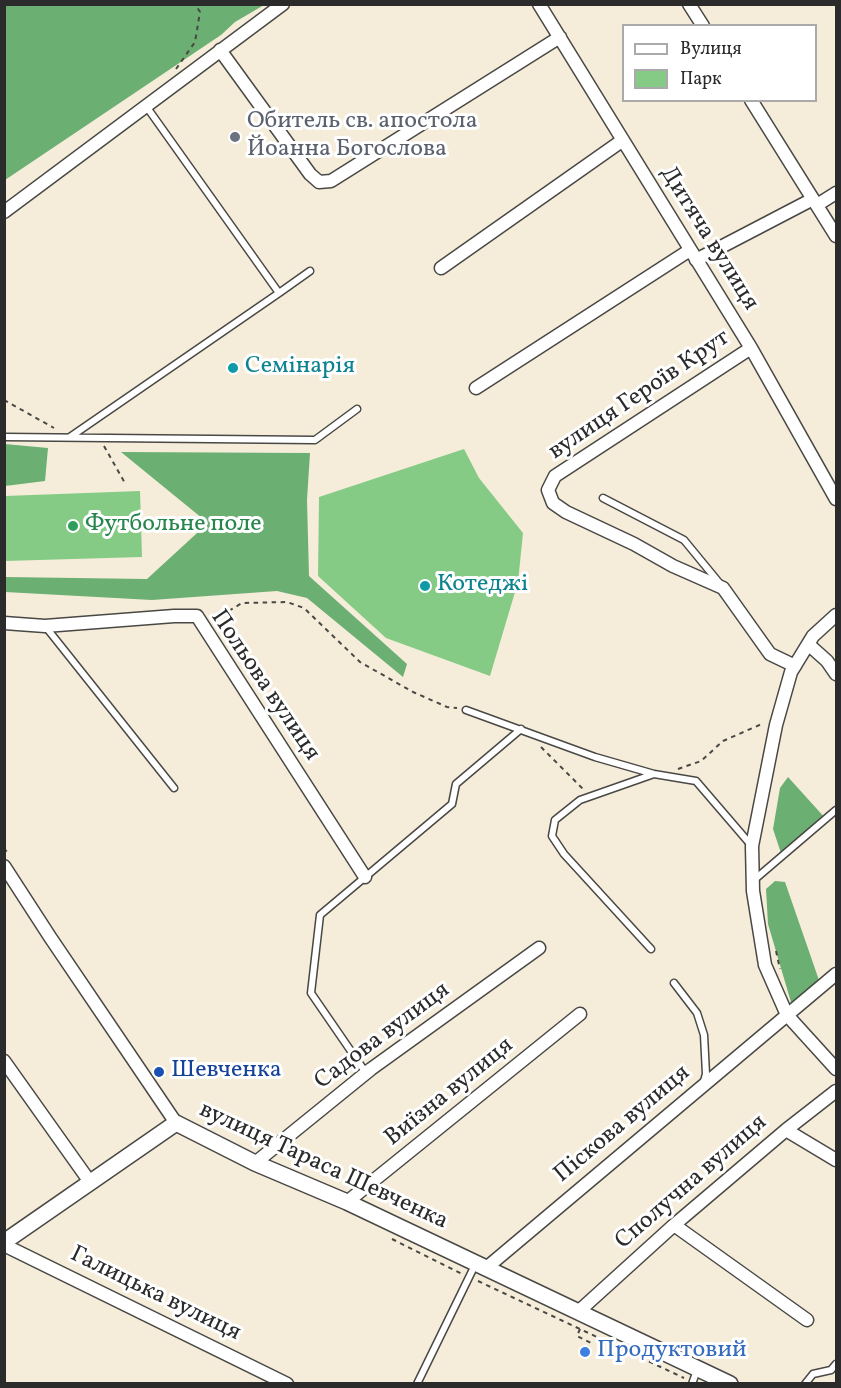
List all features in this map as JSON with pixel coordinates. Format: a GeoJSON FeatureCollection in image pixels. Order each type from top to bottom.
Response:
{"type":"FeatureCollection","features":[{"type":"Feature","properties":{"kind":"street"},"geometry":{"type":"LineString","coordinates":[[4,212],[284,4]]}},
{"type":"Feature","properties":{"kind":"street","name":"Дитяча вулиця"},"geometry":{"type":"LineString","coordinates":[[539,4],[751,348],[837,499]]}},
{"type":"Feature","properties":{"kind":"street"},"geometry":{"type":"LineString","coordinates":[[689,4],[702,24]]}},
{"type":"Feature","properties":{"kind":"street"},"geometry":{"type":"LineString","coordinates":[[220,50],[310,174],[320,182],[331,181],[560,37]]}},
{"type":"Feature","properties":{"kind":"street"},"geometry":{"type":"LineString","coordinates":[[751,102],[837,236]]}},
{"type":"Feature","properties":{"kind":"street"},"geometry":{"type":"LineString","coordinates":[[441,268],[623,140]]}},
{"type":"Feature","properties":{"kind":"street"},"geometry":{"type":"LineString","coordinates":[[476,388],[693,255],[837,194]]}},
{"type":"Feature","properties":{"kind":"street","name":"вулиця Героїв Крут"},"geometry":{"type":"LineString","coordinates":[[723,588],[673,566],[634,544],[566,512],[553,503],[548,490],[555,476],[751,348]]}},
{"type":"Feature","properties":{"kind":"street"},"geometry":{"type":"LineString","coordinates":[[723,588],[771,654],[795,666]]}},
{"type":"Feature","properties":{"kind":"street"},"geometry":{"type":"LineString","coordinates":[[837,615],[813,636],[791,672],[781,708],[752,846],[753,880],[765,965],[787,1015],[837,1069]]}},
{"type":"Feature","properties":{"kind":"street","name":"Польова вулиця"},"geometry":{"type":"LineString","coordinates":[[4,623],[45,626],[197,616],[365,877]]}},
{"type":"Feature","properties":{"kind":"street"},"geometry":{"type":"LineString","coordinates":[[808,644],[827,661],[837,674]]}},
{"type":"Feature","properties":{"kind":"street","name":"вулиця Тараса Шевченка"},"geometry":{"type":"LineString","coordinates":[[8,862],[50,937],[176,1123],[255,1163],[347,1202],[477,1270],[578,1312],[694,1378],[730,1383]]}},
{"type":"Feature","properties":{"kind":"street","name":"Садова вулиця"},"geometry":{"type":"LineString","coordinates":[[255,1163],[366,1074],[539,948]]}},
{"type":"Feature","properties":{"kind":"street","name":"Піскова вулиця"},"geometry":{"type":"LineString","coordinates":[[477,1270],[837,974]]}},
{"type":"Feature","properties":{"kind":"street","name":"Виїзна вулиця"},"geometry":{"type":"LineString","coordinates":[[347,1202],[580,1014]]}},
{"type":"Feature","properties":{"kind":"street"},"geometry":{"type":"LineString","coordinates":[[4,1061],[90,1182]]}},
{"type":"Feature","properties":{"kind":"street","name":"Сполучна вулиця"},"geometry":{"type":"LineString","coordinates":[[578,1312],[674,1225],[786,1130],[837,1091]]}},
{"type":"Feature","properties":{"kind":"street"},"geometry":{"type":"LineString","coordinates":[[4,1243],[176,1123]]}},
{"type":"Feature","properties":{"kind":"street"},"geometry":{"type":"LineString","coordinates":[[786,1130],[837,1160]]}},
{"type":"Feature","properties":{"kind":"street"},"geometry":{"type":"LineString","coordinates":[[674,1225],[807,1320]]}},
{"type":"Feature","properties":{"kind":"street","name":"Галицька вулиця"},"geometry":{"type":"LineString","coordinates":[[4,1243],[287,1383]]}},
{"type":"Feature","properties":{"kind":"lane"},"geometry":{"type":"LineString","coordinates":[[146,106],[279,293]]}},
{"type":"Feature","properties":{"kind":"lane"},"geometry":{"type":"LineString","coordinates":[[70,437],[310,271]]}},
{"type":"Feature","properties":{"kind":"lane"},"geometry":{"type":"LineString","coordinates":[[4,437],[315,440],[357,409]]}},
{"type":"Feature","properties":{"kind":"lane"},"geometry":{"type":"LineString","coordinates":[[603,498],[684,540],[723,588]]}},
{"type":"Feature","properties":{"kind":"lane"},"geometry":{"type":"LineString","coordinates":[[45,626],[174,788]]}},
{"type":"Feature","properties":{"kind":"lane"},"geometry":{"type":"LineString","coordinates":[[466,710],[595,757],[654,774],[696,781],[752,846]]}},
{"type":"Feature","properties":{"kind":"lane"},"geometry":{"type":"LineString","coordinates":[[366,1074],[311,993],[320,915],[452,804],[456,784],[521,729]]}},
{"type":"Feature","properties":{"kind":"lane"},"geometry":{"type":"LineString","coordinates":[[651,949],[564,854],[552,837],[555,820],[580,800],[654,774]]}},
{"type":"Feature","properties":{"kind":"lane"},"geometry":{"type":"LineString","coordinates":[[753,880],[837,810]]}},
{"type":"Feature","properties":{"kind":"lane"},"geometry":{"type":"LineString","coordinates":[[674,983],[697,1013],[704,1035],[706,1074],[703,1085]]}},
{"type":"Feature","properties":{"kind":"lane"},"geometry":{"type":"LineString","coordinates":[[417,1383],[477,1270]]}},
{"type":"Feature","properties":{"kind":"lane"},"geometry":{"type":"LineString","coordinates":[[805,1383],[813,1374],[831,1370],[837,1364]]}},
{"type":"Feature","properties":{"kind":"path"},"geometry":{"type":"LineString","coordinates":[[176,70],[195,42],[200,12],[195,4]]}},
{"type":"Feature","properties":{"kind":"path"},"geometry":{"type":"LineString","coordinates":[[4,400],[70,437]]}},
{"type":"Feature","properties":{"kind":"path"},"geometry":{"type":"LineString","coordinates":[[100,438],[126,485]]}},
{"type":"Feature","properties":{"kind":"path"},"geometry":{"type":"LineString","coordinates":[[197,616],[222,615],[242,603],[287,602],[304,608],[360,662],[413,692],[447,707],[466,710]]}},
{"type":"Feature","properties":{"kind":"path"},"geometry":{"type":"LineString","coordinates":[[677,769],[701,761],[723,741],[764,723],[781,708]]}},
{"type":"Feature","properties":{"kind":"path"},"geometry":{"type":"LineString","coordinates":[[537,744],[591,796]]}},
{"type":"Feature","properties":{"kind":"path"},"geometry":{"type":"LineString","coordinates":[[4,848],[8,862]]}},
{"type":"Feature","properties":{"kind":"path"},"geometry":{"type":"LineString","coordinates":[[774,945],[783,978]]}},
{"type":"Feature","properties":{"kind":"path"},"geometry":{"type":"LineString","coordinates":[[383,1235],[477,1270],[580,1329],[694,1378]]}},
{"type":"Feature","properties":{"kind":"path"},"geometry":{"type":"LineString","coordinates":[[580,1329],[577,1336],[591,1343]]}},
{"type":"Feature","properties":{"kind":"green space"},"geometry":{"type":"Polygon","coordinates":[[[5,4],[264,5],[235,22],[221,35],[5,180],[5,4]]]}},
{"type":"Feature","properties":{"kind":"green space"},"geometry":{"type":"Polygon","coordinates":[[[5,444],[48,448],[45,481],[5,486],[5,444]]]}},
{"type":"Feature","properties":{"kind":"green space"},"geometry":{"type":"Polygon","coordinates":[[[464,449],[479,478],[523,533],[518,582],[490,676],[386,638],[318,576],[319,497],[464,449]]]}},
{"type":"Feature","properties":{"kind":"green space"},"geometry":{"type":"Polygon","coordinates":[[[121,452],[310,453],[307,500],[309,576],[407,664],[403,677],[307,598],[277,591],[152,600],[5,592],[5,577],[147,579],[208,523],[121,452]]]}},
{"type":"Feature","properties":{"kind":"green space","name":"Футбольне поле"},"geometry":{"type":"Polygon","coordinates":[[[140,491],[142,557],[5,561],[5,496],[140,491]]]}},
{"type":"Feature","properties":{"kind":"green space"},"geometry":{"type":"Polygon","coordinates":[[[788,777],[826,819],[782,856],[773,829],[780,788],[788,777]]]}},
{"type":"Feature","properties":{"kind":"green space"},"geometry":{"type":"Polygon","coordinates":[[[775,881],[785,882],[821,986],[793,1009],[768,924],[766,889],[775,881]]]}},
{"type":"Feature","properties":{"kind":"place","name":"Обитель св. апостола Йоанна Богослова"},"geometry":{"type":"Point","coordinates":[235,137]}},
{"type":"Feature","properties":{"kind":"place","name":"Семінарія"},"geometry":{"type":"Point","coordinates":[233,368]}},
{"type":"Feature","properties":{"kind":"place","name":"Футбольне поле"},"geometry":{"type":"Point","coordinates":[73,526]}},
{"type":"Feature","properties":{"kind":"place","name":"Котеджі"},"geometry":{"type":"Point","coordinates":[425,586]}},
{"type":"Feature","properties":{"kind":"place","name":"Шевченка"},"geometry":{"type":"Point","coordinates":[159,1072]}},
{"type":"Feature","properties":{"kind":"place","name":"Продуктовий"},"geometry":{"type":"Point","coordinates":[585,1352]}}]}
